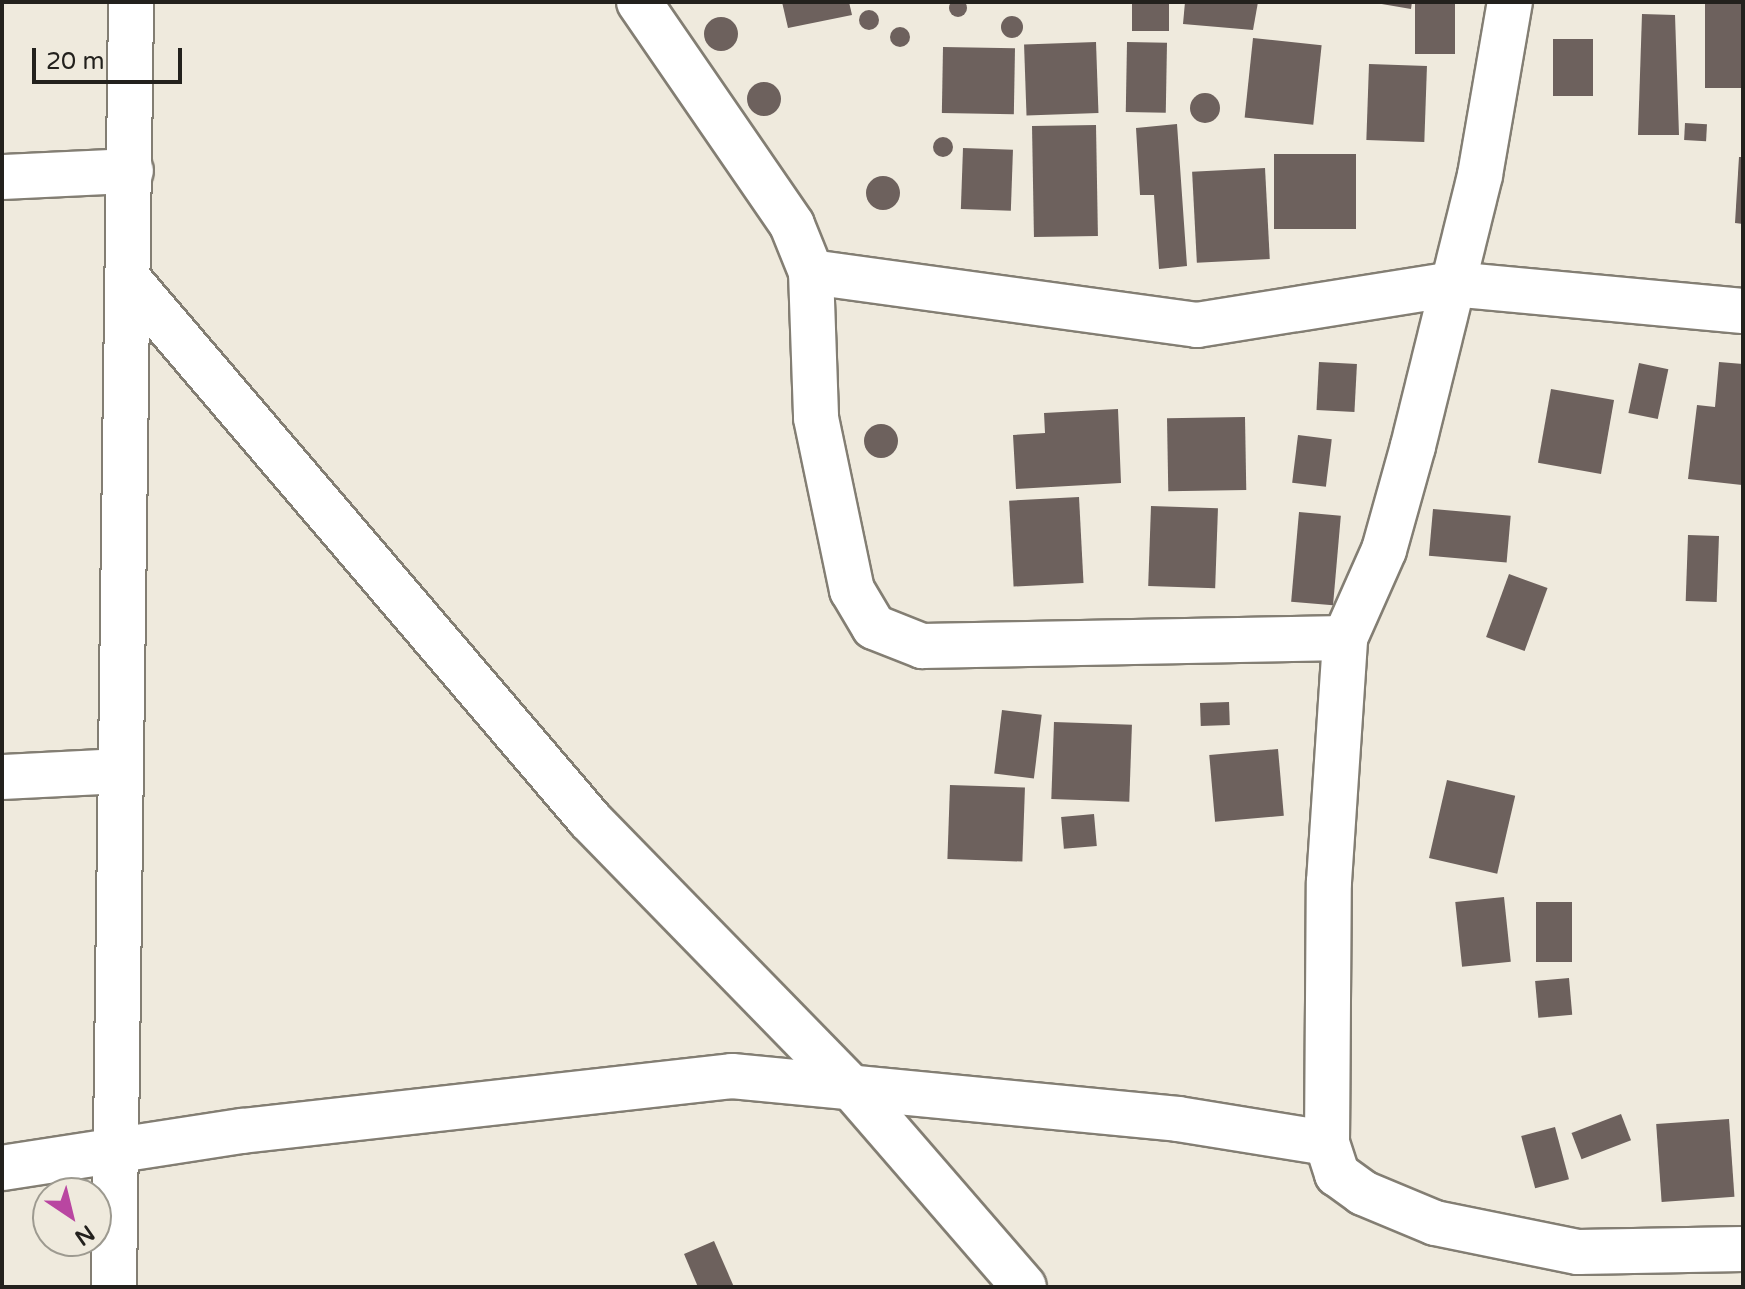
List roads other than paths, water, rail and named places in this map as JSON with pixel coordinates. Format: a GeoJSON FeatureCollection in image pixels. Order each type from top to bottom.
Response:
{"type":"FeatureCollection","features":[{"type":"Feature","properties":{"kind":"street"},"geometry":{"type":"LineString","coordinates":[[114,1287],[131,2]]}},
{"type":"Feature","properties":{"kind":"street"},"geometry":{"type":"LineString","coordinates":[[639,2],[792,225],[811,272],[816,418],[852,590],[874,627],[922,646],[1345,638]]}},
{"type":"Feature","properties":{"kind":"street"},"geometry":{"type":"LineString","coordinates":[[1510,2],[1480,175],[1384,550],[1345,638],[1329,882],[1327,1143],[1337,1174],[1363,1193],[1435,1223],[1578,1252],[1743,1249]]}},
{"type":"Feature","properties":{"kind":"street"},"geometry":{"type":"LineString","coordinates":[[2,177],[131,171]]}},
{"type":"Feature","properties":{"kind":"street"},"geometry":{"type":"LineString","coordinates":[[811,272],[1197,325],[1452,284],[1743,311]]}},
{"type":"Feature","properties":{"kind":"street"},"geometry":{"type":"LineString","coordinates":[[128,279],[590,820],[851,1087],[1024,1287]]}},
{"type":"Feature","properties":{"kind":"street"},"geometry":{"type":"LineString","coordinates":[[2,777],[119,771]]}},
{"type":"Feature","properties":{"kind":"street"},"geometry":{"type":"LineString","coordinates":[[2,1168],[732,1076],[1178,1119],[1327,1143]]}}]}
